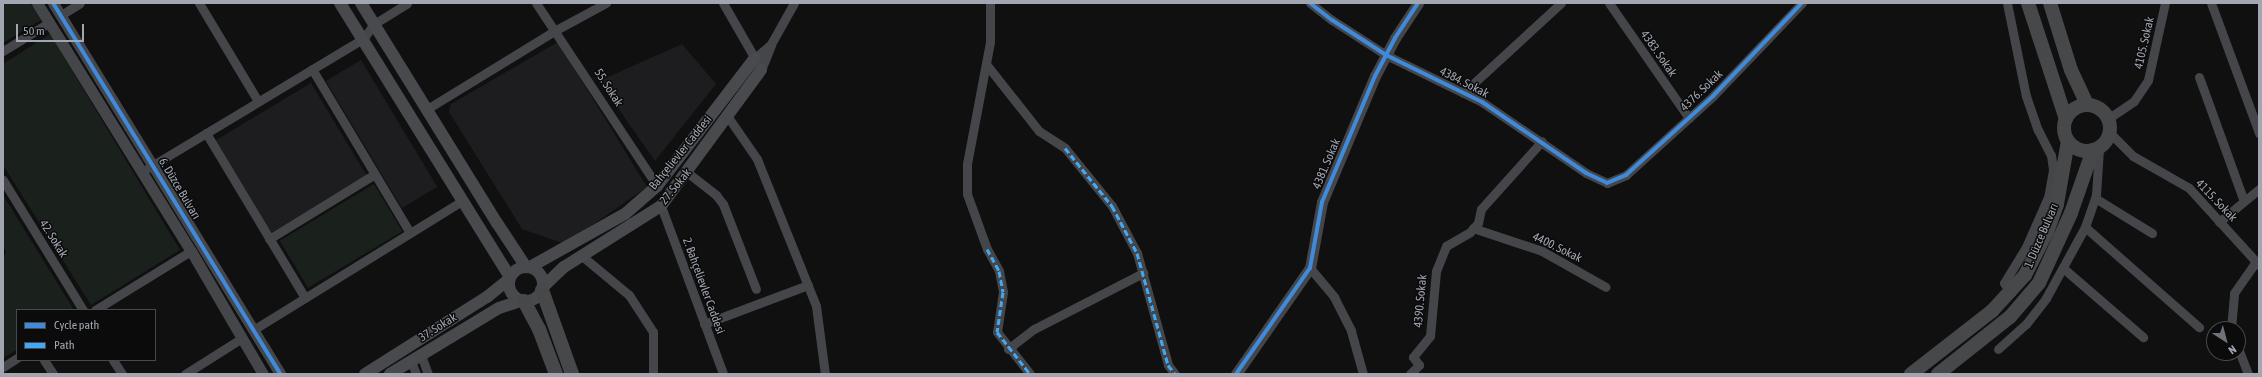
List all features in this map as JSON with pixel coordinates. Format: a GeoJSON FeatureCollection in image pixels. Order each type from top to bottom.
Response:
{"type":"FeatureCollection","features":[{"type":"Feature","properties":{"kind":"main road"},"geometry":{"type":"LineString","coordinates":[[340,3],[509,278],[509,290],[523,301],[539,329],[556,374]]}},
{"type":"Feature","properties":{"kind":"main road"},"geometry":{"type":"LineString","coordinates":[[361,3],[528,267],[539,272],[572,374]]}},
{"type":"Feature","properties":{"kind":"main road"},"geometry":{"type":"LineString","coordinates":[[2028,3],[2066,119]]}},
{"type":"Feature","properties":{"kind":"main road"},"geometry":{"type":"LineString","coordinates":[[2050,3],[2071,70],[2087,105]]}},
{"type":"Feature","properties":{"kind":"main road","name":"Bahçelievler Caddesi"},"geometry":{"type":"LineString","coordinates":[[528,267],[625,214],[657,186],[755,58]]}},
{"type":"Feature","properties":{"kind":"main road","name":"27. Sokak"},"geometry":{"type":"LineString","coordinates":[[543,288],[564,267],[661,206],[688,173],[761,70]]}},
{"type":"Feature","properties":{"kind":"main road"},"geometry":{"type":"LineString","coordinates":[[2087,105],[2098,107],[2109,118],[2110,133],[2096,149],[2080,150],[2068,141],[2064,127],[2066,119],[2075,108],[2087,105]]}},
{"type":"Feature","properties":{"kind":"main road","name":"1. Düzce Bulvarı"},"geometry":{"type":"LineString","coordinates":[[1911,374],[1992,311],[2011,293],[2025,275],[2047,232],[2057,204],[2068,141]]}},
{"type":"Feature","properties":{"kind":"main road","name":"1. Düzce Bulvarı"},"geometry":{"type":"LineString","coordinates":[[1938,374],[2010,317],[2039,283],[2071,213],[2096,149]]}},
{"type":"Feature","properties":{"kind":"main road"},"geometry":{"type":"LineString","coordinates":[[509,278],[515,270],[528,267]]}},
{"type":"Feature","properties":{"kind":"main road","name":"37. Sokak"},"geometry":{"type":"LineString","coordinates":[[367,373],[459,315],[509,278]]}},
{"type":"Feature","properties":{"kind":"main road"},"geometry":{"type":"LineString","coordinates":[[390,374],[499,308],[535,299],[543,288]]}},
{"type":"Feature","properties":{"kind":"main road"},"geometry":{"type":"LineString","coordinates":[[459,315],[467,327]]}},
{"type":"Feature","properties":{"kind":"street","name":"6. Düzce Bulvarı"},"geometry":{"type":"LineString","coordinates":[[38,3],[191,251],[263,374]]}},
{"type":"Feature","properties":{"kind":"street","name":"6. Düzce Bulvarı"},"geometry":{"type":"LineString","coordinates":[[54,3],[280,374]]}},
{"type":"Feature","properties":{"kind":"street"},"geometry":{"type":"LineString","coordinates":[[61,15],[80,3]]}},
{"type":"Feature","properties":{"kind":"street"},"geometry":{"type":"LineString","coordinates":[[199,3],[258,101]]}},
{"type":"Feature","properties":{"kind":"street"},"geometry":{"type":"LineString","coordinates":[[142,172],[363,39],[374,24],[407,3]]}},
{"type":"Feature","properties":{"kind":"street","name":"55. Sokak"},"geometry":{"type":"LineString","coordinates":[[536,3],[556,30],[657,186]]}},
{"type":"Feature","properties":{"kind":"street"},"geometry":{"type":"LineString","coordinates":[[427,109],[556,30],[606,3]]}},
{"type":"Feature","properties":{"kind":"street"},"geometry":{"type":"LineString","coordinates":[[723,3],[761,70]]}},
{"type":"Feature","properties":{"kind":"street"},"geometry":{"type":"LineString","coordinates":[[761,70],[771,44],[794,3]]}},
{"type":"Feature","properties":{"kind":"street"},"geometry":{"type":"LineString","coordinates":[[990,3],[990,42],[967,164],[967,194],[986,249],[999,271],[1003,292],[997,332],[1008,349],[1030,374]]}},
{"type":"Feature","properties":{"kind":"street","name":"4384. Sokak"},"geometry":{"type":"LineString","coordinates":[[1310,3],[1332,20],[1386,55],[1463,93],[1542,141],[1586,173],[1607,183]]}},
{"type":"Feature","properties":{"kind":"street","name":"4381. Sokak"},"geometry":{"type":"LineString","coordinates":[[1236,374],[1310,268],[1322,202],[1386,55],[1418,3]]}},
{"type":"Feature","properties":{"kind":"street"},"geometry":{"type":"LineString","coordinates":[[1463,93],[1561,3]]}},
{"type":"Feature","properties":{"kind":"street","name":"4383. Sokak"},"geometry":{"type":"LineString","coordinates":[[1609,3],[1689,118]]}},
{"type":"Feature","properties":{"kind":"street","name":"4376. Sokak"},"geometry":{"type":"LineString","coordinates":[[1607,183],[1626,175],[1689,118],[1802,3]]}},
{"type":"Feature","properties":{"kind":"street"},"geometry":{"type":"LineString","coordinates":[[2007,3],[2026,96],[2038,130],[2051,155],[2053,170],[2048,197],[2026,247],[2004,283],[2011,293]]}},
{"type":"Feature","properties":{"kind":"street","name":"4105. Sokak"},"geometry":{"type":"LineString","coordinates":[[2109,118],[2134,101],[2148,80],[2165,3]]}},
{"type":"Feature","properties":{"kind":"street"},"geometry":{"type":"LineString","coordinates":[[2211,3],[2259,133]]}},
{"type":"Feature","properties":{"kind":"street"},"geometry":{"type":"LineString","coordinates":[[3,50],[50,22]]}},
{"type":"Feature","properties":{"kind":"street"},"geometry":{"type":"LineString","coordinates":[[755,58],[771,44]]}},
{"type":"Feature","properties":{"kind":"street"},"geometry":{"type":"LineString","coordinates":[[986,64],[1039,130],[1065,148],[1112,206],[1137,253],[1168,365],[1175,374]]}},
{"type":"Feature","properties":{"kind":"street"},"geometry":{"type":"LineString","coordinates":[[312,69],[410,233]]}},
{"type":"Feature","properties":{"kind":"street"},"geometry":{"type":"LineString","coordinates":[[2199,77],[2244,201]]}},
{"type":"Feature","properties":{"kind":"street"},"geometry":{"type":"LineString","coordinates":[[728,117],[757,159],[816,306],[825,374]]}},
{"type":"Feature","properties":{"kind":"street"},"geometry":{"type":"LineString","coordinates":[[206,133],[305,298]]}},
{"type":"Feature","properties":{"kind":"street","name":"4115. Sokak"},"geometry":{"type":"LineString","coordinates":[[2110,133],[2133,156],[2189,188],[2257,264]]}},
{"type":"Feature","properties":{"kind":"street"},"geometry":{"type":"LineString","coordinates":[[1474,228],[1478,223],[1481,209],[1542,141]]}},
{"type":"Feature","properties":{"kind":"street"},"geometry":{"type":"LineString","coordinates":[[1998,349],[2026,324],[2063,268],[2085,227],[2095,198],[2096,149]]}},
{"type":"Feature","properties":{"kind":"street"},"geometry":{"type":"LineString","coordinates":[[688,173],[723,204],[756,289]]}},
{"type":"Feature","properties":{"kind":"street"},"geometry":{"type":"LineString","coordinates":[[269,239],[375,174]]}},
{"type":"Feature","properties":{"kind":"street","name":"42. Sokak"},"geometry":{"type":"LineString","coordinates":[[3,180],[82,309]]}},
{"type":"Feature","properties":{"kind":"street"},"geometry":{"type":"LineString","coordinates":[[2219,222],[2259,189]]}},
{"type":"Feature","properties":{"kind":"street"},"geometry":{"type":"LineString","coordinates":[[2095,198],[2152,233]]}},
{"type":"Feature","properties":{"kind":"street"},"geometry":{"type":"LineString","coordinates":[[253,330],[462,201]]}},
{"type":"Feature","properties":{"kind":"street","name":"2. Bahçelievler Caddesi"},"geometry":{"type":"LineString","coordinates":[[661,206],[723,374]]}},
{"type":"Feature","properties":{"kind":"street"},"geometry":{"type":"LineString","coordinates":[[2085,227],[2199,327]]}},
{"type":"Feature","properties":{"kind":"street","name":"4400. Sokak"},"geometry":{"type":"LineString","coordinates":[[1474,228],[1542,251],[1606,287]]}},
{"type":"Feature","properties":{"kind":"street","name":"4390. Sokak"},"geometry":{"type":"LineString","coordinates":[[1410,374],[1419,365],[1413,357],[1430,336],[1436,270],[1446,246],[1474,228]]}},
{"type":"Feature","properties":{"kind":"street"},"geometry":{"type":"LineString","coordinates":[[97,309],[191,251]]}},
{"type":"Feature","properties":{"kind":"street"},"geometry":{"type":"LineString","coordinates":[[582,256],[629,295],[653,332],[653,374]]}},
{"type":"Feature","properties":{"kind":"street"},"geometry":{"type":"LineString","coordinates":[[2232,321],[2234,293],[2257,264]]}},
{"type":"Feature","properties":{"kind":"street"},"geometry":{"type":"LineString","coordinates":[[1310,268],[1334,297],[1351,331],[1363,374]]}},
{"type":"Feature","properties":{"kind":"street"},"geometry":{"type":"LineString","coordinates":[[2063,268],[2144,336]]}},
{"type":"Feature","properties":{"kind":"street"},"geometry":{"type":"LineString","coordinates":[[1008,349],[1034,329],[1143,273]]}},
{"type":"Feature","properties":{"kind":"street"},"geometry":{"type":"LineString","coordinates":[[704,324],[808,285]]}},
{"type":"Feature","properties":{"kind":"street"},"geometry":{"type":"LineString","coordinates":[[185,374],[242,338]]}},
{"type":"Feature","properties":{"kind":"street"},"geometry":{"type":"LineString","coordinates":[[416,358],[416,374]]}},
{"type":"Feature","properties":{"kind":"street"},"geometry":{"type":"LineString","coordinates":[[416,358],[428,374]]}},
{"type":"Feature","properties":{"kind":"street"},"geometry":{"type":"LineString","coordinates":[[3,366],[16,359]]}},
{"type":"Feature","properties":{"kind":"street"},"geometry":{"type":"LineString","coordinates":[[45,361],[53,374]]}},
{"type":"Feature","properties":{"kind":"street"},"geometry":{"type":"LineString","coordinates":[[114,361],[122,374]]}},
{"type":"Feature","properties":{"kind":"street"},"geometry":{"type":"LineString","coordinates":[[2243,361],[2248,374]]}},
{"type":"Feature","properties":{"kind":"shaded area"},"geometry":{"type":"Polygon","coordinates":[[[3,3],[30,3],[41,20],[3,43],[3,3]]]}},
{"type":"Feature","properties":{"kind":"shaded area"},"geometry":{"type":"Polygon","coordinates":[[[50,34],[180,250],[91,305],[3,165],[3,64],[50,34]]]}},
{"type":"Feature","properties":{"kind":"shaded area"},"geometry":{"type":"Polygon","coordinates":[[[558,42],[647,187],[565,244],[522,229],[449,112],[451,104],[558,42]]]}},
{"type":"Feature","properties":{"kind":"shaded area"},"geometry":{"type":"Polygon","coordinates":[[[682,44],[716,84],[655,161],[599,81],[682,44]]]}},
{"type":"Feature","properties":{"kind":"shaded area"},"geometry":{"type":"Polygon","coordinates":[[[361,60],[437,187],[402,208],[326,81],[361,60]]]}},
{"type":"Feature","properties":{"kind":"shaded area"},"geometry":{"type":"Polygon","coordinates":[[[311,83],[367,176],[269,234],[213,142],[311,83]]]}},
{"type":"Feature","properties":{"kind":"shaded area"},"geometry":{"type":"Polygon","coordinates":[[[374,184],[402,231],[308,288],[280,241],[374,184]]]}},
{"type":"Feature","properties":{"kind":"shaded area"},"geometry":{"type":"Polygon","coordinates":[[[3,195],[73,309],[16,309],[16,351],[3,358],[3,260],[6,251],[3,246],[3,195]]]}},
{"type":"Feature","properties":{"kind":"marked path"},"geometry":{"type":"LineString","coordinates":[[1065,148],[1112,206],[1137,253],[1168,365],[1175,374]]}},
{"type":"Feature","properties":{"kind":"marked path"},"geometry":{"type":"LineString","coordinates":[[987,249],[999,271],[1003,292],[997,332],[1030,374]]}},
{"type":"Feature","properties":{"kind":"cycle path"},"geometry":{"type":"LineString","coordinates":[[53,3],[280,374]]}},
{"type":"Feature","properties":{"kind":"cycle path"},"geometry":{"type":"LineString","coordinates":[[1310,3],[1332,20],[1386,55],[1482,102],[1586,173],[1607,183],[1626,175],[1713,96],[1802,3]]}},
{"type":"Feature","properties":{"kind":"cycle path"},"geometry":{"type":"LineString","coordinates":[[1236,374],[1310,268],[1322,202],[1375,76],[1395,38],[1418,3]]}}]}
